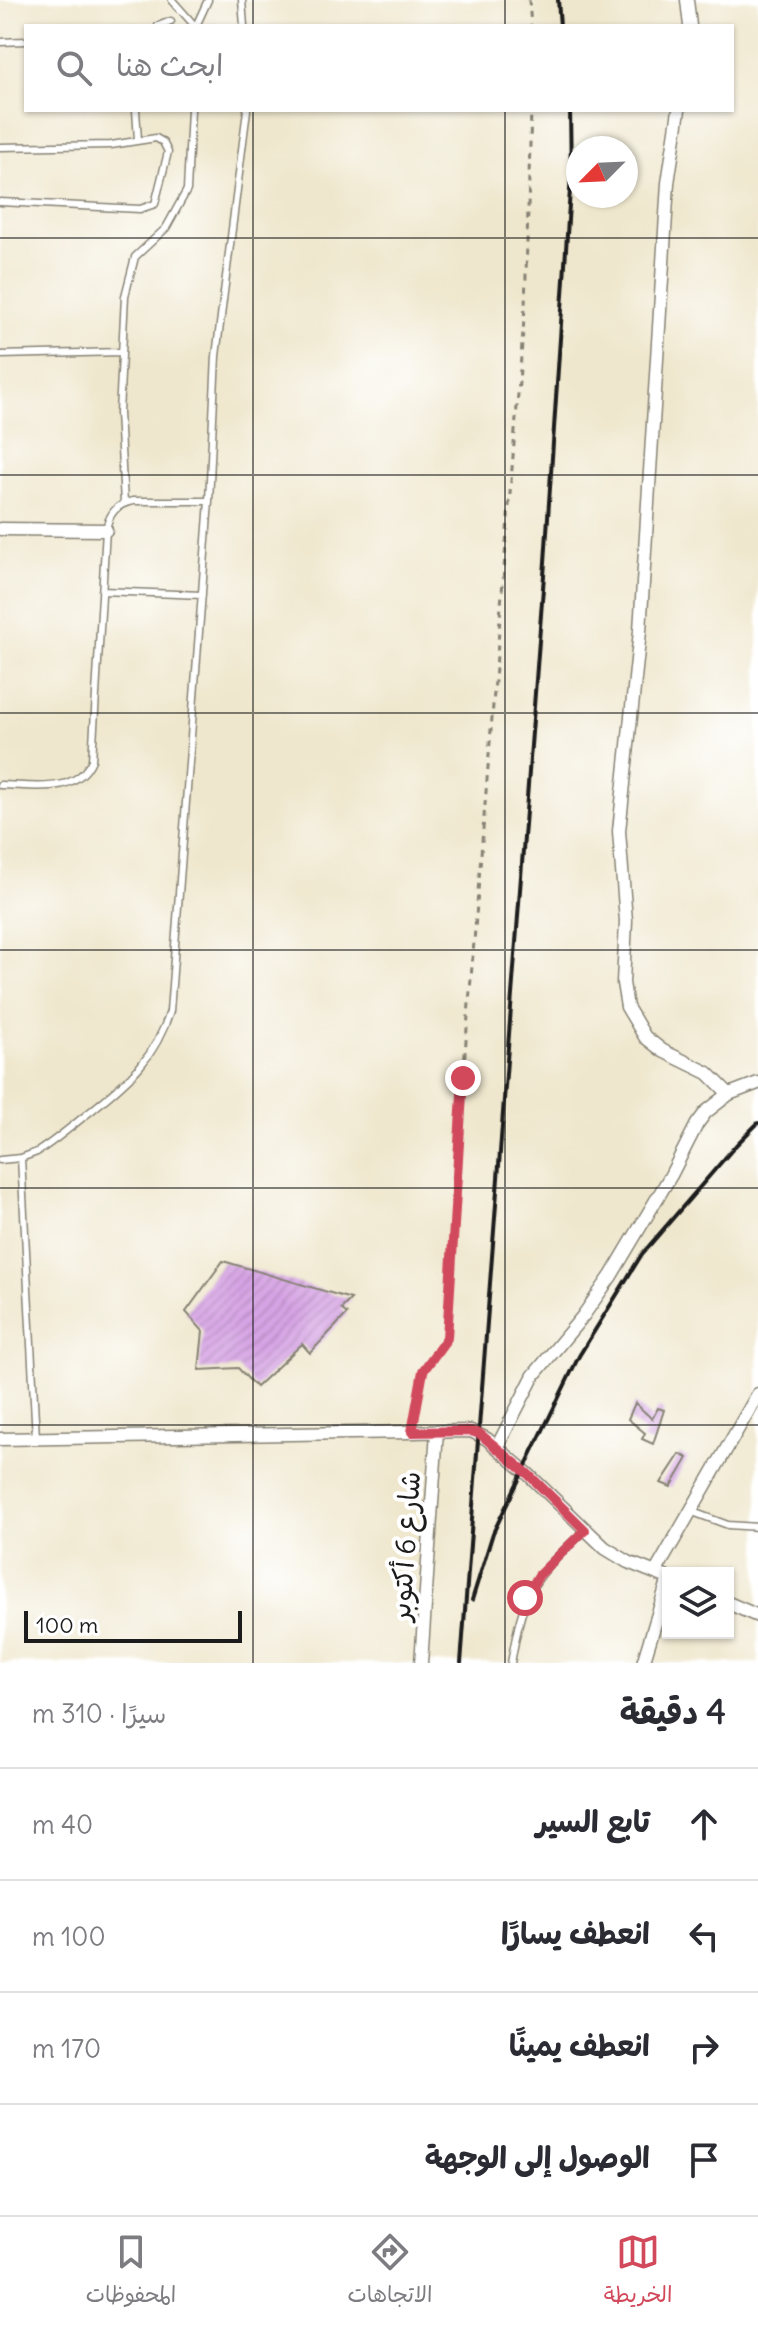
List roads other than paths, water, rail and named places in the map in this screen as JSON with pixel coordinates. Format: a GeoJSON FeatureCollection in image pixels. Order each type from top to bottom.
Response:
{"type":"FeatureCollection","features":[{"type":"Feature","properties":{"kind":"street"},"geometry":{"type":"LineString","coordinates":[[687,0],[690,24]]}},
{"type":"Feature","properties":{"kind":"street"},"geometry":{"type":"LineString","coordinates":[[679,112],[668,183],[640,631],[619,831],[626,921],[623,983],[627,1007],[645,1037],[663,1051],[708,1073],[729,1094]]}},
{"type":"Feature","properties":{"kind":"street"},"geometry":{"type":"LineString","coordinates":[[0,529],[106,530]]}},
{"type":"Feature","properties":{"kind":"street"},"geometry":{"type":"LineString","coordinates":[[497,1447],[534,1375],[583,1316],[611,1276],[671,1175],[697,1124],[706,1112],[729,1094],[758,1083]]}},
{"type":"Feature","properties":{"kind":"street"},"geometry":{"type":"LineString","coordinates":[[655,1573],[758,1394]]}},
{"type":"Feature","properties":{"kind":"street","name":"شارع 6 أكتوبر"},"geometry":{"type":"LineString","coordinates":[[421,1663],[437,1431]]}},
{"type":"Feature","properties":{"kind":"street"},"geometry":{"type":"LineString","coordinates":[[0,1439],[471,1431],[497,1447],[616,1556],[662,1577]]}},
{"type":"Feature","properties":{"kind":"street"},"geometry":{"type":"LineString","coordinates":[[643,1663],[662,1600]]}},
{"type":"Feature","properties":{"kind":"street"},"geometry":{"type":"LineString","coordinates":[[734,1606],[758,1616]]}},
{"type":"Feature","properties":{"kind":"lane"},"geometry":{"type":"LineString","coordinates":[[172,0],[193,24]]}},
{"type":"Feature","properties":{"kind":"lane"},"geometry":{"type":"LineString","coordinates":[[196,24],[208,0]]}},
{"type":"Feature","properties":{"kind":"lane"},"geometry":{"type":"LineString","coordinates":[[242,0],[244,24]]}},
{"type":"Feature","properties":{"kind":"lane"},"geometry":{"type":"LineString","coordinates":[[163,24],[171,21]]}},
{"type":"Feature","properties":{"kind":"lane"},"geometry":{"type":"LineString","coordinates":[[0,42],[24,41]]}},
{"type":"Feature","properties":{"kind":"lane"},"geometry":{"type":"LineString","coordinates":[[136,112],[138,140]]}},
{"type":"Feature","properties":{"kind":"lane"},"geometry":{"type":"LineString","coordinates":[[124,503],[119,413],[125,296],[135,257],[166,228],[187,190],[191,112]]}},
{"type":"Feature","properties":{"kind":"lane"},"geometry":{"type":"LineString","coordinates":[[0,1160],[21,1158],[51,1143],[134,1075],[164,1029],[173,992],[209,501],[216,356],[247,112]]}},
{"type":"Feature","properties":{"kind":"lane"},"geometry":{"type":"LineString","coordinates":[[0,147],[111,145],[156,138],[163,142],[168,152],[155,204],[140,209],[0,202]]}},
{"type":"Feature","properties":{"kind":"lane"},"geometry":{"type":"LineString","coordinates":[[0,355],[122,352]]}},
{"type":"Feature","properties":{"kind":"lane"},"geometry":{"type":"LineString","coordinates":[[0,785],[61,786],[77,780],[89,767],[93,751],[106,530],[111,513],[124,503],[209,501]]}},
{"type":"Feature","properties":{"kind":"lane"},"geometry":{"type":"LineString","coordinates":[[102,591],[202,595]]}},
{"type":"Feature","properties":{"kind":"lane"},"geometry":{"type":"LineString","coordinates":[[21,1158],[36,1439]]}},
{"type":"Feature","properties":{"kind":"lane"},"geometry":{"type":"LineString","coordinates":[[690,1511],[728,1525],[758,1527]]}},
{"type":"Feature","properties":{"kind":"lane"},"geometry":{"type":"LineString","coordinates":[[511,1663],[521,1610],[532,1586],[548,1565],[585,1530]]}},
{"type":"Feature","properties":{"kind":"railway"},"geometry":{"type":"LineString","coordinates":[[558,0],[560,24]]}},
{"type":"Feature","properties":{"kind":"railway"},"geometry":{"type":"LineString","coordinates":[[461,1663],[545,562],[571,175],[570,112]]}},
{"type":"Feature","properties":{"kind":"railway"},"geometry":{"type":"LineString","coordinates":[[472,1600],[493,1533],[579,1356],[642,1254],[758,1123]]}}]}
